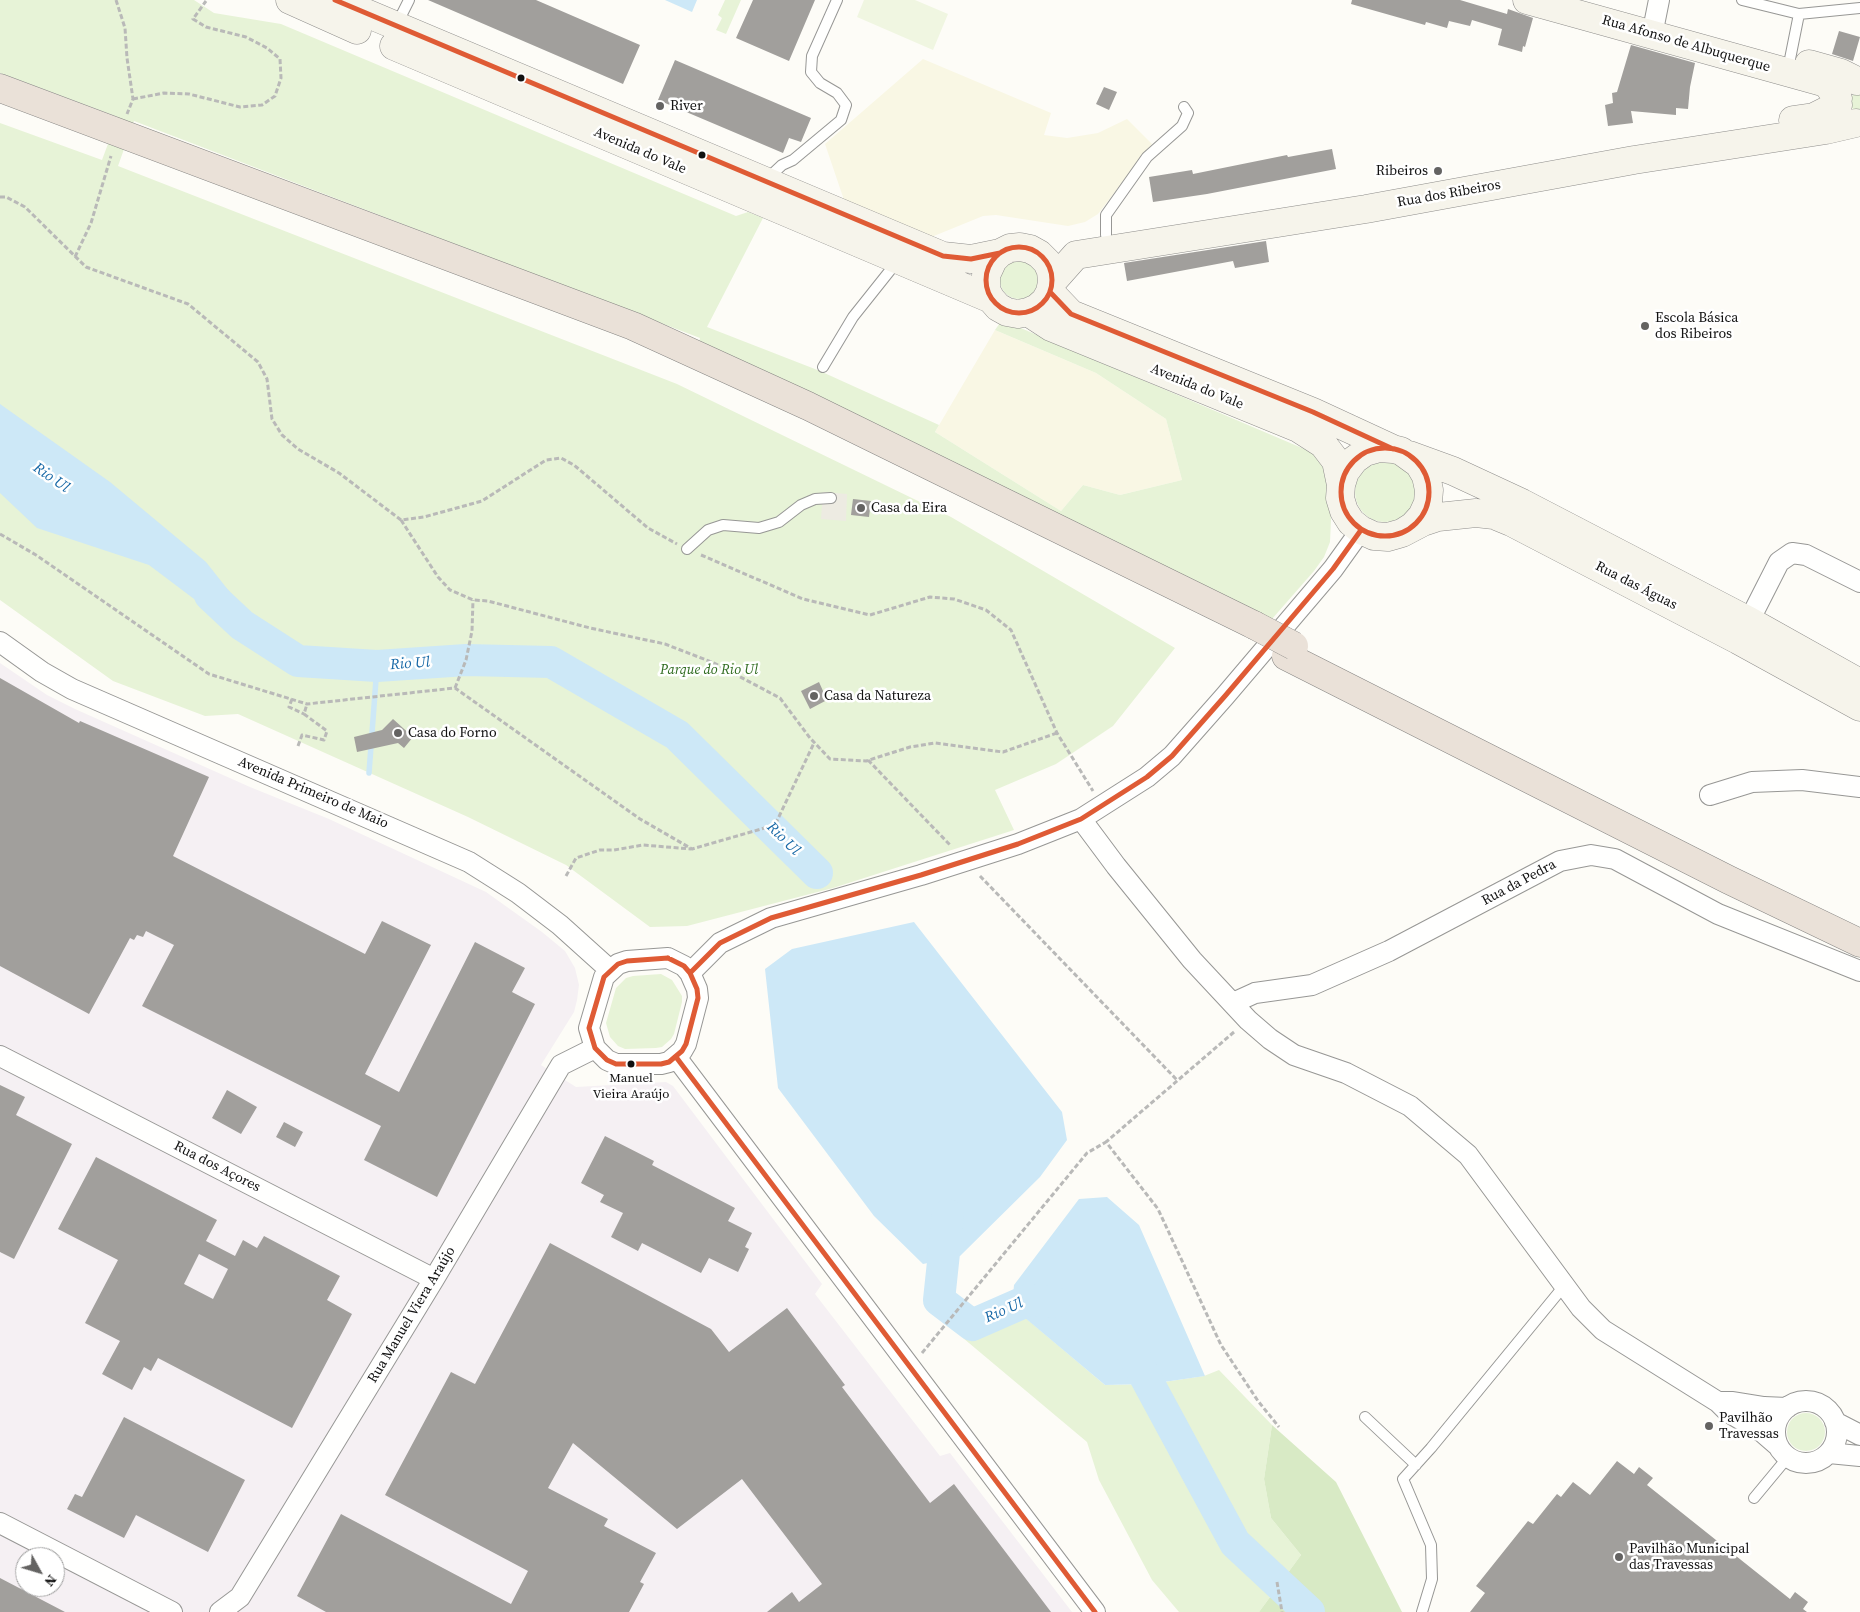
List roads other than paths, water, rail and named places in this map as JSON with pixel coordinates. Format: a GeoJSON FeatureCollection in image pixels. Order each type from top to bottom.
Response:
{"type":"FeatureCollection","features":[{"type":"Feature","properties":{"kind":"highway"},"geometry":{"type":"LineString","coordinates":[[0,88],[633,326],[808,406],[1290,651],[1729,880],[1860,943]]}},
{"type":"Feature","properties":{"kind":"highway"},"geometry":{"type":"LineString","coordinates":[[0,104],[387,245],[627,338],[801,418],[1251,631]]}},
{"type":"Feature","properties":{"kind":"highway"},"geometry":{"type":"LineString","coordinates":[[1290,651],[1860,925]]}},
{"type":"Feature","properties":{"kind":"main road","name":"Avenida do Vale"},"geometry":{"type":"LineString","coordinates":[[290,0],[368,36],[991,299],[998,307],[1007,312],[1018,314],[1028,312],[1051,327],[1298,428],[1323,444],[1336,461],[1341,485]]}},
{"type":"Feature","properties":{"kind":"main road","name":"Avenida do Vale"},"geometry":{"type":"LineString","coordinates":[[335,0],[943,256],[971,259],[1010,248],[1030,249],[1039,254],[1046,262],[1051,271],[1051,287],[1071,314],[1313,412],[1401,452]]}},
{"type":"Feature","properties":{"kind":"main road","name":"Rua Afonso de Albuquerque"},"geometry":{"type":"LineString","coordinates":[[1527,0],[1655,19],[1826,83],[1851,102]]}},
{"type":"Feature","properties":{"kind":"main road","name":"Rua Afonso de Albuquerque"},"geometry":{"type":"LineString","coordinates":[[1577,0],[1655,19],[1841,73],[1851,102]]}},
{"type":"Feature","properties":{"kind":"main road","name":"Rua dos Ribeiros"},"geometry":{"type":"LineString","coordinates":[[1030,249],[1814,117],[1851,102]]}},
{"type":"Feature","properties":{"kind":"main road","name":"Rua dos Ribeiros"},"geometry":{"type":"LineString","coordinates":[[1051,287],[1076,255],[1366,209],[1634,160],[1826,130],[1851,102]]}},
{"type":"Feature","properties":{"kind":"main road"},"geometry":{"type":"LineString","coordinates":[[991,299],[986,290],[985,279],[987,269],[1000,252]]}},
{"type":"Feature","properties":{"kind":"main road"},"geometry":{"type":"LineString","coordinates":[[1028,312],[1038,308],[1045,301],[1051,287]]}},
{"type":"Feature","properties":{"kind":"main road"},"geometry":{"type":"LineString","coordinates":[[1379,448],[1401,452],[1419,464],[1426,476],[1429,490],[1422,516],[1413,526],[1402,533],[1388,537],[1374,536],[1361,530],[1351,522],[1344,511],[1340,498],[1345,472],[1354,460],[1365,452],[1379,448]]}},
{"type":"Feature","properties":{"kind":"main road","name":"Rua das Águas"},"geometry":{"type":"LineString","coordinates":[[1401,452],[1453,471],[1522,503],[1749,621],[1860,683]]}},
{"type":"Feature","properties":{"kind":"main road","name":"Rua das Águas"},"geometry":{"type":"LineString","coordinates":[[1402,533],[1423,522],[1438,517],[1476,513],[1494,515],[1511,522],[1738,640],[1860,707]]}},
{"type":"Feature","properties":{"kind":"street"},"geometry":{"type":"LineString","coordinates":[[690,973],[720,943],[771,918],[1018,844],[1081,819],[1148,777],[1172,756],[1298,612],[1334,569],[1361,530]]}},
{"type":"Feature","properties":{"kind":"street"},"geometry":{"type":"LineString","coordinates":[[1749,621],[1779,562],[1792,553],[1806,555],[1860,582]]}},
{"type":"Feature","properties":{"kind":"street","name":"Avenida Primeiro de Maio"},"geometry":{"type":"LineString","coordinates":[[0,642],[42,672],[72,689],[469,862],[518,893],[560,925],[610,970]]}},
{"type":"Feature","properties":{"kind":"street"},"geometry":{"type":"LineString","coordinates":[[1710,795],[1752,782],[1802,780],[1860,787]]}},
{"type":"Feature","properties":{"kind":"street"},"geometry":{"type":"LineString","coordinates":[[1081,819],[1116,866],[1192,960],[1248,1020],[1270,1039],[1294,1055],[1346,1073],[1410,1106],[1461,1148],[1498,1194],[1581,1308],[1603,1330],[1718,1402],[1728,1412],[1762,1432],[1783,1451],[1801,1463],[1811,1463],[1829,1453],[1835,1443],[1837,1433],[1831,1413],[1824,1406],[1814,1402],[1795,1403],[1786,1408],[1780,1415],[1775,1435],[1783,1451]]}},
{"type":"Feature","properties":{"kind":"street","name":"Rua da Pedra"},"geometry":{"type":"LineString","coordinates":[[1233,1003],[1255,993],[1312,985],[1389,951],[1560,861],[1591,855],[1615,859],[1718,914],[1860,971]]}},
{"type":"Feature","properties":{"kind":"street"},"geometry":{"type":"LineString","coordinates":[[668,958],[684,966],[690,973],[697,989],[698,998],[686,1044],[676,1057],[660,1064],[616,1064],[607,1060],[595,1048],[589,1028],[600,986],[610,970],[618,964],[627,961],[668,958]]}},
{"type":"Feature","properties":{"kind":"street","name":"Rua Manuel Viera Araújo"},"geometry":{"type":"LineString","coordinates":[[220,1612],[240,1605],[561,1065],[595,1048]]}},
{"type":"Feature","properties":{"kind":"street","name":"Rua dos Açores"},"geometry":{"type":"LineString","coordinates":[[0,1056],[434,1279]]}},
{"type":"Feature","properties":{"kind":"street"},"geometry":{"type":"LineString","coordinates":[[676,1057],[1095,1612]]}},
{"type":"Feature","properties":{"kind":"street"},"geometry":{"type":"LineString","coordinates":[[1718,1402],[1733,1402],[1764,1408],[1786,1408]]}},
{"type":"Feature","properties":{"kind":"street"},"geometry":{"type":"LineString","coordinates":[[1835,1422],[1860,1435]]}},
{"type":"Feature","properties":{"kind":"street"},"geometry":{"type":"LineString","coordinates":[[1829,1453],[1860,1456]]}},
{"type":"Feature","properties":{"kind":"street"},"geometry":{"type":"LineString","coordinates":[[0,1523],[172,1612]]}},
{"type":"Feature","properties":{"kind":"lane"},"geometry":{"type":"LineString","coordinates":[[396,27],[409,0]]}},
{"type":"Feature","properties":{"kind":"lane"},"geometry":{"type":"LineString","coordinates":[[765,181],[782,165],[793,160],[842,120],[846,105],[836,93],[820,83],[811,72],[812,56],[837,0]]}},
{"type":"Feature","properties":{"kind":"lane"},"geometry":{"type":"LineString","coordinates":[[1742,0],[1799,14],[1860,8]]}},
{"type":"Feature","properties":{"kind":"lane"},"geometry":{"type":"LineString","coordinates":[[1790,59],[1799,14]]}},
{"type":"Feature","properties":{"kind":"lane"},"geometry":{"type":"LineString","coordinates":[[1106,235],[1106,215],[1147,157],[1182,126],[1188,114],[1184,107]]}},
{"type":"Feature","properties":{"kind":"lane"},"geometry":{"type":"LineString","coordinates":[[823,367],[853,317],[892,268],[896,260]]}},
{"type":"Feature","properties":{"kind":"lane"},"geometry":{"type":"LineString","coordinates":[[687,549],[708,530],[723,525],[760,528],[779,522],[801,505],[815,499],[831,498]]}},
{"type":"Feature","properties":{"kind":"lane"},"geometry":{"type":"LineString","coordinates":[[1422,1612],[1432,1579],[1431,1545],[1403,1479],[1416,1466],[1564,1286]]}},
{"type":"Feature","properties":{"kind":"lane"},"geometry":{"type":"LineString","coordinates":[[1365,1418],[1416,1466]]}},
{"type":"Feature","properties":{"kind":"lane"},"geometry":{"type":"LineString","coordinates":[[1754,1498],[1783,1451]]}},
{"type":"Feature","properties":{"kind":"water"},"geometry":{"type":"Polygon","coordinates":[[[665,0],[697,0],[692,12],[665,0]]]}},
{"type":"Feature","properties":{"kind":"water"},"geometry":{"type":"Polygon","coordinates":[[[0,404],[110,482],[206,562],[244,610],[242,625],[214,614],[149,565],[37,528],[0,493],[0,404]]]}},
{"type":"Feature","properties":{"kind":"water"},"geometry":{"type":"Polygon","coordinates":[[[914,922],[1062,1112],[1067,1140],[1040,1177],[960,1256],[923,1264],[874,1216],[778,1088],[765,969],[792,949],[914,922]]]}},
{"type":"Feature","properties":{"kind":"water"},"geometry":{"type":"Polygon","coordinates":[[[1107,1197],[1139,1225],[1205,1376],[1150,1384],[1105,1385],[1012,1307],[1014,1285],[1079,1199],[1107,1197]]]}},
{"type":"Feature","properties":{"kind":"waterway","name":"Rio Ul"},"geometry":{"type":"LineString","coordinates":[[210,595],[242,625],[298,661],[377,666],[466,660],[551,662],[677,735],[817,873]]}},
{"type":"Feature","properties":{"kind":"waterway"},"geometry":{"type":"LineString","coordinates":[[369,773],[377,666]]}},
{"type":"Feature","properties":{"kind":"waterway","name":"Rio Ul"},"geometry":{"type":"LineString","coordinates":[[948,1215],[939,1300],[972,1325],[1029,1300],[1054,1302]]}},
{"type":"Feature","properties":{"kind":"waterway","name":"Rio Ul"},"geometry":{"type":"LineString","coordinates":[[1128,1345],[1235,1543],[1309,1612]]}},
{"type":"Feature","properties":{"kind":"place","name":"River"},"geometry":{"type":"Point","coordinates":[660,106]}},
{"type":"Feature","properties":{"kind":"place","name":"Ribeiros"},"geometry":{"type":"Point","coordinates":[1438,171]}},
{"type":"Feature","properties":{"kind":"place","name":"Escola Básica dos Ribeiros"},"geometry":{"type":"Point","coordinates":[1645,326]}},
{"type":"Feature","properties":{"kind":"place","name":"Casa da Eira"},"geometry":{"type":"Point","coordinates":[861,508]}},
{"type":"Feature","properties":{"kind":"place","name":"Casa da Natureza"},"geometry":{"type":"Point","coordinates":[814,696]}},
{"type":"Feature","properties":{"kind":"place","name":"Casa do Forno"},"geometry":{"type":"Point","coordinates":[398,733]}},
{"type":"Feature","properties":{"kind":"place","name":"Manuel Vieira Araújo"},"geometry":{"type":"Point","coordinates":[631,1064]}},
{"type":"Feature","properties":{"kind":"place","name":"Pavilhão Travessas"},"geometry":{"type":"Point","coordinates":[1709,1426]}},
{"type":"Feature","properties":{"kind":"place","name":"Pavilhão Municipal das Travessas"},"geometry":{"type":"Point","coordinates":[1619,1557]}},
{"type":"Feature","properties":{"kind":"park label","name":"Parque do Rio Ul"},"geometry":{"type":"Point","coordinates":[709,670]}}]}
